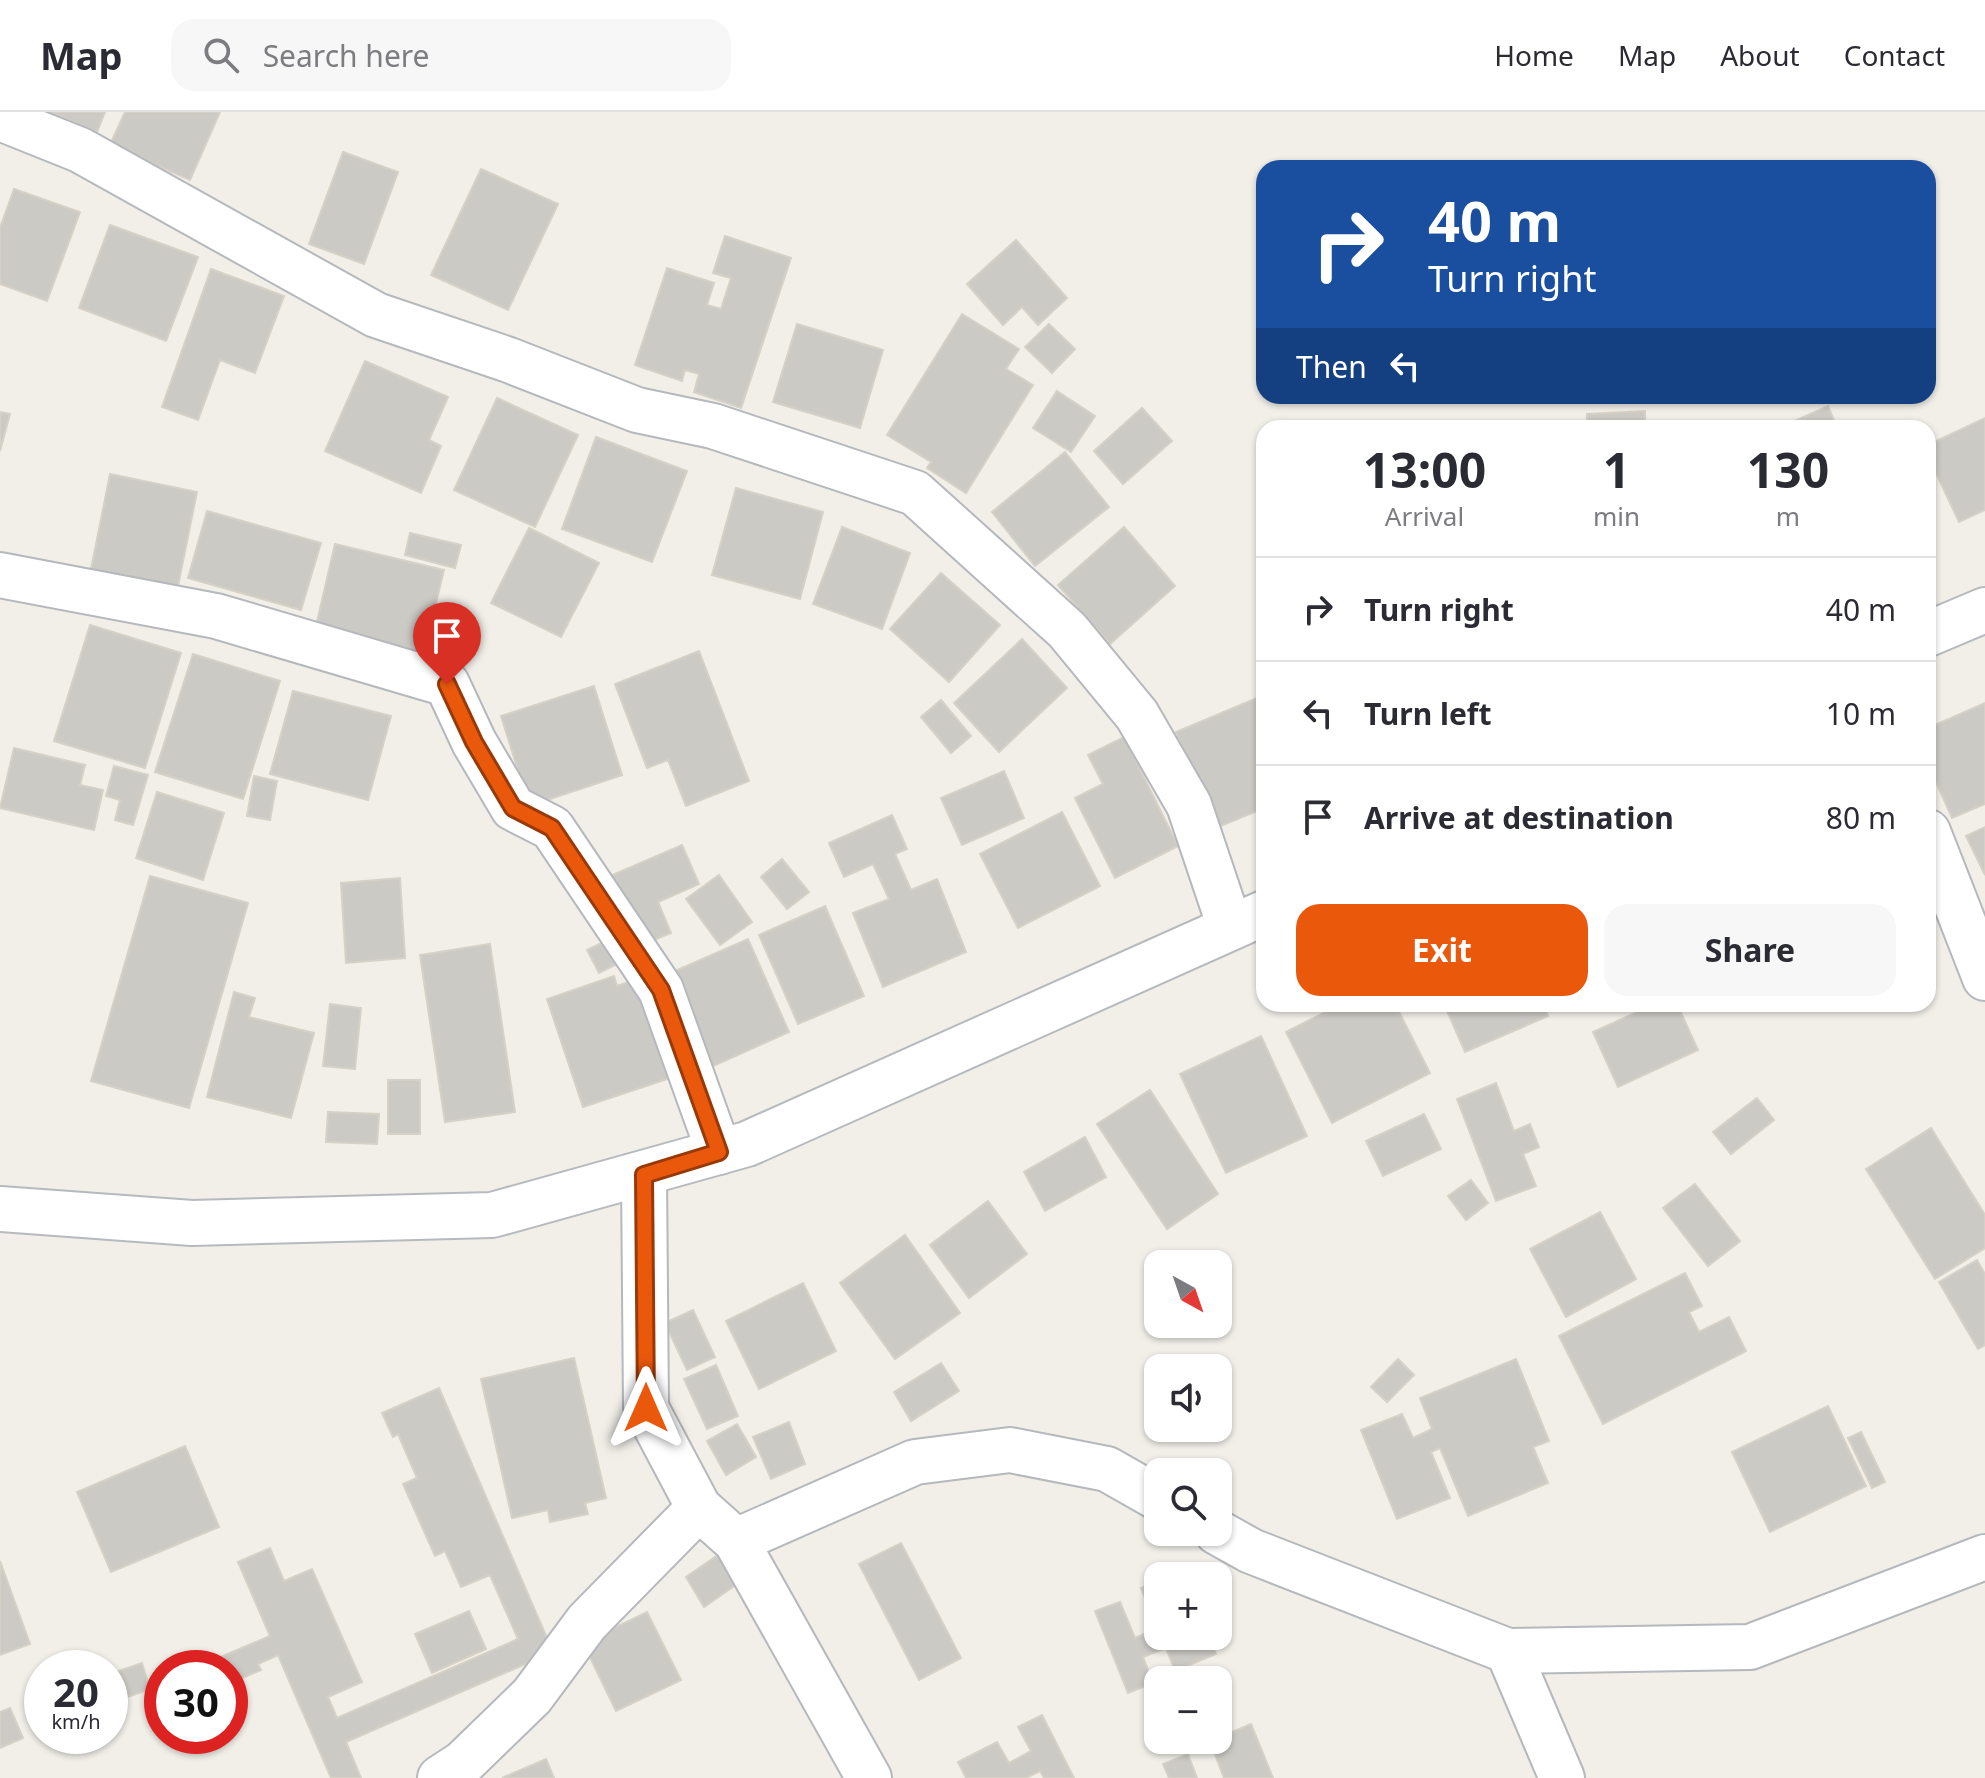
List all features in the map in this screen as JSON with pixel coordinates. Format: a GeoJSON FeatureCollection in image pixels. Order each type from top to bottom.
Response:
{"type":"FeatureCollection","features":[{"type":"Feature","properties":{"kind":"street"},"geometry":{"type":"LineString","coordinates":[[0,118],[80,150],[376,315],[509,360],[637,410],[713,426],[915,493],[1067,630],[1137,715],[1189,805],[1247,920],[747,1144],[492,1215],[192,1223],[0,1209]]}},
{"type":"Feature","properties":{"kind":"street"},"geometry":{"type":"LineString","coordinates":[[0,575],[216,616],[447,684],[474,742],[513,808],[552,828],[661,990],[719,1152]]}},
{"type":"Feature","properties":{"kind":"street"},"geometry":{"type":"LineString","coordinates":[[1936,631],[1985,610]]}},
{"type":"Feature","properties":{"kind":"street"},"geometry":{"type":"LineString","coordinates":[[1936,852],[1985,978]]}},
{"type":"Feature","properties":{"kind":"street"},"geometry":{"type":"LineString","coordinates":[[644,1175],[646,1408],[699,1508],[736,1541],[869,1778]]}},
{"type":"Feature","properties":{"kind":"street"},"geometry":{"type":"LineString","coordinates":[[736,1541],[915,1462],[1010,1450],[1107,1469],[1144,1490]]}},
{"type":"Feature","properties":{"kind":"street"},"geometry":{"type":"LineString","coordinates":[[440,1778],[463,1763],[532,1696],[587,1622],[699,1508]]}},
{"type":"Feature","properties":{"kind":"street"},"geometry":{"type":"LineString","coordinates":[[1232,1540],[1251,1551],[1508,1651],[1750,1647],[1985,1557]]}},
{"type":"Feature","properties":{"kind":"street"},"geometry":{"type":"LineString","coordinates":[[1508,1651],[1562,1778]]}},
{"type":"Feature","properties":{"kind":"building"},"geometry":{"type":"Polygon","coordinates":[[[50,112],[105,112],[97,132],[50,112]]]}},
{"type":"Feature","properties":{"kind":"building"},"geometry":{"type":"Polygon","coordinates":[[[125,112],[220,112],[190,180],[110,145],[125,112]]]}},
{"type":"Feature","properties":{"kind":"building"},"geometry":{"type":"Polygon","coordinates":[[[343,152],[398,172],[364,264],[309,244],[343,152]]]}},
{"type":"Feature","properties":{"kind":"building"},"geometry":{"type":"Polygon","coordinates":[[[481,169],[558,204],[508,310],[431,275],[481,169]]]}},
{"type":"Feature","properties":{"kind":"building"},"geometry":{"type":"Polygon","coordinates":[[[14,189],[80,212],[47,301],[0,284],[0,228],[14,189]]]}},
{"type":"Feature","properties":{"kind":"building"},"geometry":{"type":"Polygon","coordinates":[[[110,225],[198,257],[166,341],[79,308],[110,225]]]}},
{"type":"Feature","properties":{"kind":"building"},"geometry":{"type":"Polygon","coordinates":[[[725,236],[791,258],[741,408],[694,392],[699,374],[685,370],[682,381],[635,365],[667,268],[714,283],[707,305],[721,309],[731,278],[713,273],[725,236]]]}},
{"type":"Feature","properties":{"kind":"building"},"geometry":{"type":"Polygon","coordinates":[[[1016,240],[1067,298],[1038,325],[1022,307],[1003,325],[967,284],[1016,240]]]}},
{"type":"Feature","properties":{"kind":"building"},"geometry":{"type":"Polygon","coordinates":[[[211,269],[284,296],[255,373],[220,360],[198,420],[162,407],[211,269]]]}},
{"type":"Feature","properties":{"kind":"building"},"geometry":{"type":"Polygon","coordinates":[[[962,314],[1019,349],[1006,369],[1033,385],[966,493],[927,468],[931,462],[887,435],[962,314]]]}},
{"type":"Feature","properties":{"kind":"building"},"geometry":{"type":"Polygon","coordinates":[[[797,324],[883,350],[860,428],[773,402],[797,324]]]}},
{"type":"Feature","properties":{"kind":"building"},"geometry":{"type":"Polygon","coordinates":[[[1049,324],[1075,349],[1052,373],[1025,347],[1049,324]]]}},
{"type":"Feature","properties":{"kind":"building"},"geometry":{"type":"Polygon","coordinates":[[[365,361],[448,397],[429,440],[441,446],[421,493],[325,451],[365,361]]]}},
{"type":"Feature","properties":{"kind":"building"},"geometry":{"type":"Polygon","coordinates":[[[1057,391],[1095,416],[1071,452],[1033,428],[1057,391]]]}},
{"type":"Feature","properties":{"kind":"building"},"geometry":{"type":"Polygon","coordinates":[[[497,398],[578,435],[535,527],[454,490],[497,398]]]}},
{"type":"Feature","properties":{"kind":"building"},"geometry":{"type":"Polygon","coordinates":[[[1828,406],[1834,420],[1797,420],[1828,406]]]}},
{"type":"Feature","properties":{"kind":"building"},"geometry":{"type":"Polygon","coordinates":[[[1142,408],[1172,441],[1123,484],[1094,451],[1142,408]]]}},
{"type":"Feature","properties":{"kind":"building"},"geometry":{"type":"Polygon","coordinates":[[[1645,411],[1645,420],[1587,420],[1587,414],[1645,411]]]}},
{"type":"Feature","properties":{"kind":"building"},"geometry":{"type":"Polygon","coordinates":[[[0,412],[10,414],[0,451],[0,412]]]}},
{"type":"Feature","properties":{"kind":"building"},"geometry":{"type":"Polygon","coordinates":[[[1985,418],[1985,510],[1959,522],[1936,473],[1936,441],[1985,418]]]}},
{"type":"Feature","properties":{"kind":"building"},"geometry":{"type":"Polygon","coordinates":[[[596,437],[687,471],[652,562],[562,529],[596,437]]]}},
{"type":"Feature","properties":{"kind":"building"},"geometry":{"type":"Polygon","coordinates":[[[1065,452],[1109,507],[1035,566],[992,512],[1065,452]]]}},
{"type":"Feature","properties":{"kind":"building"},"geometry":{"type":"Polygon","coordinates":[[[110,474],[197,492],[177,591],[90,574],[110,474]]]}},
{"type":"Feature","properties":{"kind":"building"},"geometry":{"type":"Polygon","coordinates":[[[736,488],[823,512],[800,599],[712,575],[736,488]]]}},
{"type":"Feature","properties":{"kind":"building"},"geometry":{"type":"Polygon","coordinates":[[[207,511],[321,543],[301,610],[188,578],[207,511]]]}},
{"type":"Feature","properties":{"kind":"building"},"geometry":{"type":"Polygon","coordinates":[[[842,527],[910,553],[882,629],[813,604],[842,527]]]}},
{"type":"Feature","properties":{"kind":"building"},"geometry":{"type":"Polygon","coordinates":[[[1124,527],[1175,586],[1110,644],[1058,585],[1124,527]]]}},
{"type":"Feature","properties":{"kind":"building"},"geometry":{"type":"Polygon","coordinates":[[[529,528],[599,563],[561,637],[491,603],[529,528]]]}},
{"type":"Feature","properties":{"kind":"building"},"geometry":{"type":"Polygon","coordinates":[[[410,533],[461,545],[455,568],[405,555],[410,533]]]}},
{"type":"Feature","properties":{"kind":"building"},"geometry":{"type":"Polygon","coordinates":[[[335,544],[444,570],[424,653],[316,626],[335,544]]]}},
{"type":"Feature","properties":{"kind":"building"},"geometry":{"type":"Polygon","coordinates":[[[941,573],[1000,625],[949,682],[890,629],[941,573]]]}},
{"type":"Feature","properties":{"kind":"building"},"geometry":{"type":"Polygon","coordinates":[[[90,625],[181,653],[145,768],[54,741],[90,625]]]}},
{"type":"Feature","properties":{"kind":"building"},"geometry":{"type":"Polygon","coordinates":[[[1022,639],[1067,688],[999,752],[954,703],[1022,639]]]}},
{"type":"Feature","properties":{"kind":"building"},"geometry":{"type":"Polygon","coordinates":[[[699,651],[749,781],[686,806],[668,760],[647,768],[615,684],[699,651]]]}},
{"type":"Feature","properties":{"kind":"building"},"geometry":{"type":"Polygon","coordinates":[[[193,654],[280,681],[243,799],[155,772],[193,654]]]}},
{"type":"Feature","properties":{"kind":"building"},"geometry":{"type":"Polygon","coordinates":[[[594,686],[622,775],[529,806],[501,716],[594,686]]]}},
{"type":"Feature","properties":{"kind":"building"},"geometry":{"type":"Polygon","coordinates":[[[293,691],[391,716],[368,800],[270,774],[293,691]]]}},
{"type":"Feature","properties":{"kind":"building"},"geometry":{"type":"Polygon","coordinates":[[[1256,698],[1256,811],[1216,828],[1176,732],[1256,698]]]}},
{"type":"Feature","properties":{"kind":"building"},"geometry":{"type":"Polygon","coordinates":[[[941,700],[971,736],[951,753],[921,717],[941,700]]]}},
{"type":"Feature","properties":{"kind":"building"},"geometry":{"type":"Polygon","coordinates":[[[1985,703],[1985,804],[1952,818],[1936,782],[1936,724],[1985,703]]]}},
{"type":"Feature","properties":{"kind":"building"},"geometry":{"type":"Polygon","coordinates":[[[1124,737],[1178,846],[1115,878],[1075,798],[1103,784],[1088,755],[1124,737]]]}},
{"type":"Feature","properties":{"kind":"building"},"geometry":{"type":"Polygon","coordinates":[[[14,748],[85,765],[80,785],[103,790],[94,830],[0,808],[14,748]]]}},
{"type":"Feature","properties":{"kind":"building"},"geometry":{"type":"Polygon","coordinates":[[[114,766],[148,775],[133,825],[115,820],[120,800],[106,796],[114,766]]]}},
{"type":"Feature","properties":{"kind":"building"},"geometry":{"type":"Polygon","coordinates":[[[1004,771],[1024,818],[962,845],[941,798],[1004,771]]]}},
{"type":"Feature","properties":{"kind":"building"},"geometry":{"type":"Polygon","coordinates":[[[254,776],[277,781],[270,820],[247,816],[254,776]]]}},
{"type":"Feature","properties":{"kind":"building"},"geometry":{"type":"Polygon","coordinates":[[[157,792],[224,813],[203,880],[136,858],[157,792]]]}},
{"type":"Feature","properties":{"kind":"building"},"geometry":{"type":"Polygon","coordinates":[[[1062,812],[1100,886],[1018,928],[980,854],[1062,812]]]}},
{"type":"Feature","properties":{"kind":"building"},"geometry":{"type":"Polygon","coordinates":[[[892,815],[907,849],[895,854],[911,890],[937,879],[966,952],[883,987],[853,913],[889,899],[873,864],[844,877],[829,843],[892,815]]]}},
{"type":"Feature","properties":{"kind":"building"},"geometry":{"type":"Polygon","coordinates":[[[1985,827],[1985,875],[1966,836],[1985,827]]]}},
{"type":"Feature","properties":{"kind":"building"},"geometry":{"type":"Polygon","coordinates":[[[682,845],[699,884],[658,902],[671,933],[640,946],[610,876],[682,845]]]}},
{"type":"Feature","properties":{"kind":"building"},"geometry":{"type":"Polygon","coordinates":[[[782,859],[809,892],[787,909],[761,877],[782,859]]]}},
{"type":"Feature","properties":{"kind":"building"},"geometry":{"type":"Polygon","coordinates":[[[719,875],[752,922],[720,945],[686,899],[719,875]]]}},
{"type":"Feature","properties":{"kind":"building"},"geometry":{"type":"Polygon","coordinates":[[[150,876],[248,903],[189,1108],[91,1081],[150,876]]]}},
{"type":"Feature","properties":{"kind":"building"},"geometry":{"type":"Polygon","coordinates":[[[400,878],[405,958],[346,963],[341,883],[400,878]]]}},
{"type":"Feature","properties":{"kind":"building"},"geometry":{"type":"Polygon","coordinates":[[[825,906],[864,996],[798,1024],[759,935],[825,906]]]}},
{"type":"Feature","properties":{"kind":"building"},"geometry":{"type":"Polygon","coordinates":[[[614,937],[625,960],[599,973],[587,950],[614,937]]]}},
{"type":"Feature","properties":{"kind":"building"},"geometry":{"type":"Polygon","coordinates":[[[748,939],[789,1032],[709,1068],[668,974],[748,939]]]}},
{"type":"Feature","properties":{"kind":"building"},"geometry":{"type":"Polygon","coordinates":[[[490,944],[515,1112],[445,1122],[420,955],[490,944]]]}},
{"type":"Feature","properties":{"kind":"building"},"geometry":{"type":"Polygon","coordinates":[[[614,976],[617,986],[643,977],[676,1076],[583,1107],[547,999],[614,976]]]}},
{"type":"Feature","properties":{"kind":"building"},"geometry":{"type":"Polygon","coordinates":[[[234,992],[255,998],[249,1017],[314,1033],[291,1118],[207,1097],[234,992]]]}},
{"type":"Feature","properties":{"kind":"building"},"geometry":{"type":"Polygon","coordinates":[[[330,1004],[361,1008],[355,1069],[323,1066],[330,1004]]]}},
{"type":"Feature","properties":{"kind":"building"},"geometry":{"type":"Polygon","coordinates":[[[1325,1012],[1399,1012],[1430,1073],[1332,1123],[1286,1032],[1325,1012]]]}},
{"type":"Feature","properties":{"kind":"building"},"geometry":{"type":"Polygon","coordinates":[[[1448,1012],[1546,1012],[1548,1016],[1465,1052],[1448,1012]]]}},
{"type":"Feature","properties":{"kind":"building"},"geometry":{"type":"Polygon","coordinates":[[[1637,1012],[1681,1012],[1698,1050],[1618,1087],[1593,1032],[1637,1012]]]}},
{"type":"Feature","properties":{"kind":"building"},"geometry":{"type":"Polygon","coordinates":[[[1261,1036],[1307,1136],[1226,1173],[1180,1074],[1261,1036]]]}},
{"type":"Feature","properties":{"kind":"building"},"geometry":{"type":"Polygon","coordinates":[[[388,1080],[420,1080],[420,1134],[388,1134],[388,1080]]]}},
{"type":"Feature","properties":{"kind":"building"},"geometry":{"type":"Polygon","coordinates":[[[1496,1083],[1514,1131],[1530,1124],[1539,1147],[1523,1154],[1536,1186],[1496,1201],[1457,1099],[1496,1083]]]}},
{"type":"Feature","properties":{"kind":"building"},"geometry":{"type":"Polygon","coordinates":[[[1150,1090],[1218,1194],[1167,1229],[1097,1124],[1150,1090]]]}},
{"type":"Feature","properties":{"kind":"building"},"geometry":{"type":"Polygon","coordinates":[[[1757,1098],[1774,1120],[1731,1154],[1713,1132],[1757,1098]]]}},
{"type":"Feature","properties":{"kind":"building"},"geometry":{"type":"Polygon","coordinates":[[[328,1112],[379,1114],[377,1144],[326,1142],[328,1112]]]}},
{"type":"Feature","properties":{"kind":"building"},"geometry":{"type":"Polygon","coordinates":[[[1424,1114],[1441,1149],[1383,1176],[1366,1141],[1424,1114]]]}},
{"type":"Feature","properties":{"kind":"building"},"geometry":{"type":"Polygon","coordinates":[[[1931,1128],[1985,1215],[1985,1248],[1935,1279],[1866,1169],[1931,1128]]]}},
{"type":"Feature","properties":{"kind":"building"},"geometry":{"type":"Polygon","coordinates":[[[1085,1137],[1106,1177],[1045,1211],[1024,1172],[1085,1137]]]}},
{"type":"Feature","properties":{"kind":"building"},"geometry":{"type":"Polygon","coordinates":[[[1471,1180],[1488,1203],[1466,1220],[1448,1196],[1471,1180]]]}},
{"type":"Feature","properties":{"kind":"building"},"geometry":{"type":"Polygon","coordinates":[[[1695,1184],[1740,1241],[1708,1266],[1663,1208],[1695,1184]]]}},
{"type":"Feature","properties":{"kind":"building"},"geometry":{"type":"Polygon","coordinates":[[[988,1201],[1027,1254],[969,1298],[930,1245],[988,1201]]]}},
{"type":"Feature","properties":{"kind":"building"},"geometry":{"type":"Polygon","coordinates":[[[1600,1212],[1636,1279],[1566,1317],[1530,1249],[1600,1212]]]}},
{"type":"Feature","properties":{"kind":"building"},"geometry":{"type":"Polygon","coordinates":[[[905,1235],[960,1313],[895,1359],[840,1283],[905,1235]]]}},
{"type":"Feature","properties":{"kind":"building"},"geometry":{"type":"Polygon","coordinates":[[[1977,1260],[1985,1274],[1985,1345],[1978,1349],[1939,1282],[1977,1260]]]}},
{"type":"Feature","properties":{"kind":"building"},"geometry":{"type":"Polygon","coordinates":[[[1685,1273],[1702,1306],[1689,1312],[1699,1332],[1729,1317],[1746,1351],[1603,1424],[1559,1336],[1685,1273]]]}},
{"type":"Feature","properties":{"kind":"building"},"geometry":{"type":"Polygon","coordinates":[[[803,1283],[836,1351],[759,1389],[726,1321],[803,1283]]]}},
{"type":"Feature","properties":{"kind":"building"},"geometry":{"type":"Polygon","coordinates":[[[693,1310],[715,1357],[687,1370],[665,1323],[693,1310]]]}},
{"type":"Feature","properties":{"kind":"building"},"geometry":{"type":"Polygon","coordinates":[[[574,1358],[606,1498],[585,1503],[588,1514],[550,1522],[548,1510],[512,1518],[481,1379],[574,1358]]]}},
{"type":"Feature","properties":{"kind":"building"},"geometry":{"type":"Polygon","coordinates":[[[1398,1359],[1414,1375],[1387,1402],[1371,1387],[1398,1359]]]}},
{"type":"Feature","properties":{"kind":"building"},"geometry":{"type":"Polygon","coordinates":[[[1516,1359],[1549,1441],[1533,1447],[1548,1483],[1468,1516],[1440,1448],[1431,1452],[1450,1498],[1397,1519],[1361,1430],[1402,1414],[1413,1438],[1432,1429],[1420,1398],[1516,1359]]]}},
{"type":"Feature","properties":{"kind":"building"},"geometry":{"type":"Polygon","coordinates":[[[941,1363],[959,1391],[911,1421],[894,1392],[941,1363]]]}},
{"type":"Feature","properties":{"kind":"building"},"geometry":{"type":"Polygon","coordinates":[[[716,1365],[738,1416],[707,1429],[684,1379],[716,1365]]]}},
{"type":"Feature","properties":{"kind":"building"},"geometry":{"type":"Polygon","coordinates":[[[439,1388],[553,1652],[346,1742],[361,1778],[331,1778],[278,1655],[258,1664],[261,1670],[248,1675],[248,1650],[237,1650],[270,1636],[238,1562],[270,1548],[284,1581],[312,1569],[362,1682],[328,1697],[337,1718],[518,1639],[490,1575],[461,1587],[445,1551],[435,1556],[403,1484],[417,1478],[398,1434],[393,1437],[382,1413],[439,1388]]]}},
{"type":"Feature","properties":{"kind":"building"},"geometry":{"type":"Polygon","coordinates":[[[1828,1406],[1866,1486],[1770,1532],[1732,1452],[1828,1406]]]}},
{"type":"Feature","properties":{"kind":"building"},"geometry":{"type":"Polygon","coordinates":[[[789,1422],[805,1464],[771,1479],[753,1437],[789,1422]]]}},
{"type":"Feature","properties":{"kind":"building"},"geometry":{"type":"Polygon","coordinates":[[[737,1424],[756,1457],[726,1475],[707,1441],[737,1424]]]}},
{"type":"Feature","properties":{"kind":"building"},"geometry":{"type":"Polygon","coordinates":[[[1861,1432],[1885,1482],[1872,1488],[1848,1438],[1861,1432]]]}},
{"type":"Feature","properties":{"kind":"building"},"geometry":{"type":"Polygon","coordinates":[[[185,1446],[219,1527],[111,1572],[77,1492],[185,1446]]]}},
{"type":"Feature","properties":{"kind":"building"},"geometry":{"type":"Polygon","coordinates":[[[901,1543],[961,1658],[919,1680],[859,1564],[901,1543]]]}},
{"type":"Feature","properties":{"kind":"building"},"geometry":{"type":"Polygon","coordinates":[[[721,1553],[740,1582],[704,1607],[686,1577],[721,1553]]]}},
{"type":"Feature","properties":{"kind":"building"},"geometry":{"type":"Polygon","coordinates":[[[0,1561],[30,1644],[0,1655],[0,1561]]]}},
{"type":"Feature","properties":{"kind":"building"},"geometry":{"type":"Polygon","coordinates":[[[1120,1602],[1135,1638],[1144,1634],[1144,1650],[1161,1650],[1143,1657],[1146,1666],[1144,1666],[1144,1687],[1128,1693],[1095,1611],[1120,1602]]]}},
{"type":"Feature","properties":{"kind":"building"},"geometry":{"type":"Polygon","coordinates":[[[469,1611],[486,1649],[432,1673],[415,1634],[469,1611]]]}},
{"type":"Feature","properties":{"kind":"building"},"geometry":{"type":"Polygon","coordinates":[[[647,1612],[681,1680],[616,1711],[583,1643],[647,1612]]]}},
{"type":"Feature","properties":{"kind":"building"},"geometry":{"type":"Polygon","coordinates":[[[1167,1650],[1214,1650],[1216,1654],[1187,1666],[1173,1666],[1167,1650]]]}},
{"type":"Feature","properties":{"kind":"building"},"geometry":{"type":"Polygon","coordinates":[[[142,1663],[144,1691],[128,1697],[128,1668],[142,1663]]]}},
{"type":"Feature","properties":{"kind":"building"},"geometry":{"type":"Polygon","coordinates":[[[10,1708],[23,1738],[0,1748],[0,1712],[10,1708]]]}},
{"type":"Feature","properties":{"kind":"building"},"geometry":{"type":"Polygon","coordinates":[[[1042,1715],[1074,1778],[1044,1778],[1040,1771],[1026,1778],[966,1778],[958,1762],[997,1742],[1009,1763],[1031,1751],[1018,1727],[1042,1715]]]}},
{"type":"Feature","properties":{"kind":"building"},"geometry":{"type":"Polygon","coordinates":[[[1251,1724],[1273,1778],[1224,1778],[1215,1754],[1232,1754],[1232,1732],[1251,1724]]]}},
{"type":"Feature","properties":{"kind":"building"},"geometry":{"type":"Polygon","coordinates":[[[1188,1754],[1197,1778],[1169,1778],[1163,1764],[1188,1754]]]}},
{"type":"Feature","properties":{"kind":"building"},"geometry":{"type":"Polygon","coordinates":[[[546,1759],[554,1778],[502,1778],[546,1759]]]}},
{"type":"Feature","properties":{"kind":"route"},"geometry":{"type":"LineString","coordinates":[[447,684],[474,742],[513,808],[552,828],[661,990],[719,1152],[644,1175],[646,1408]]}}]}
